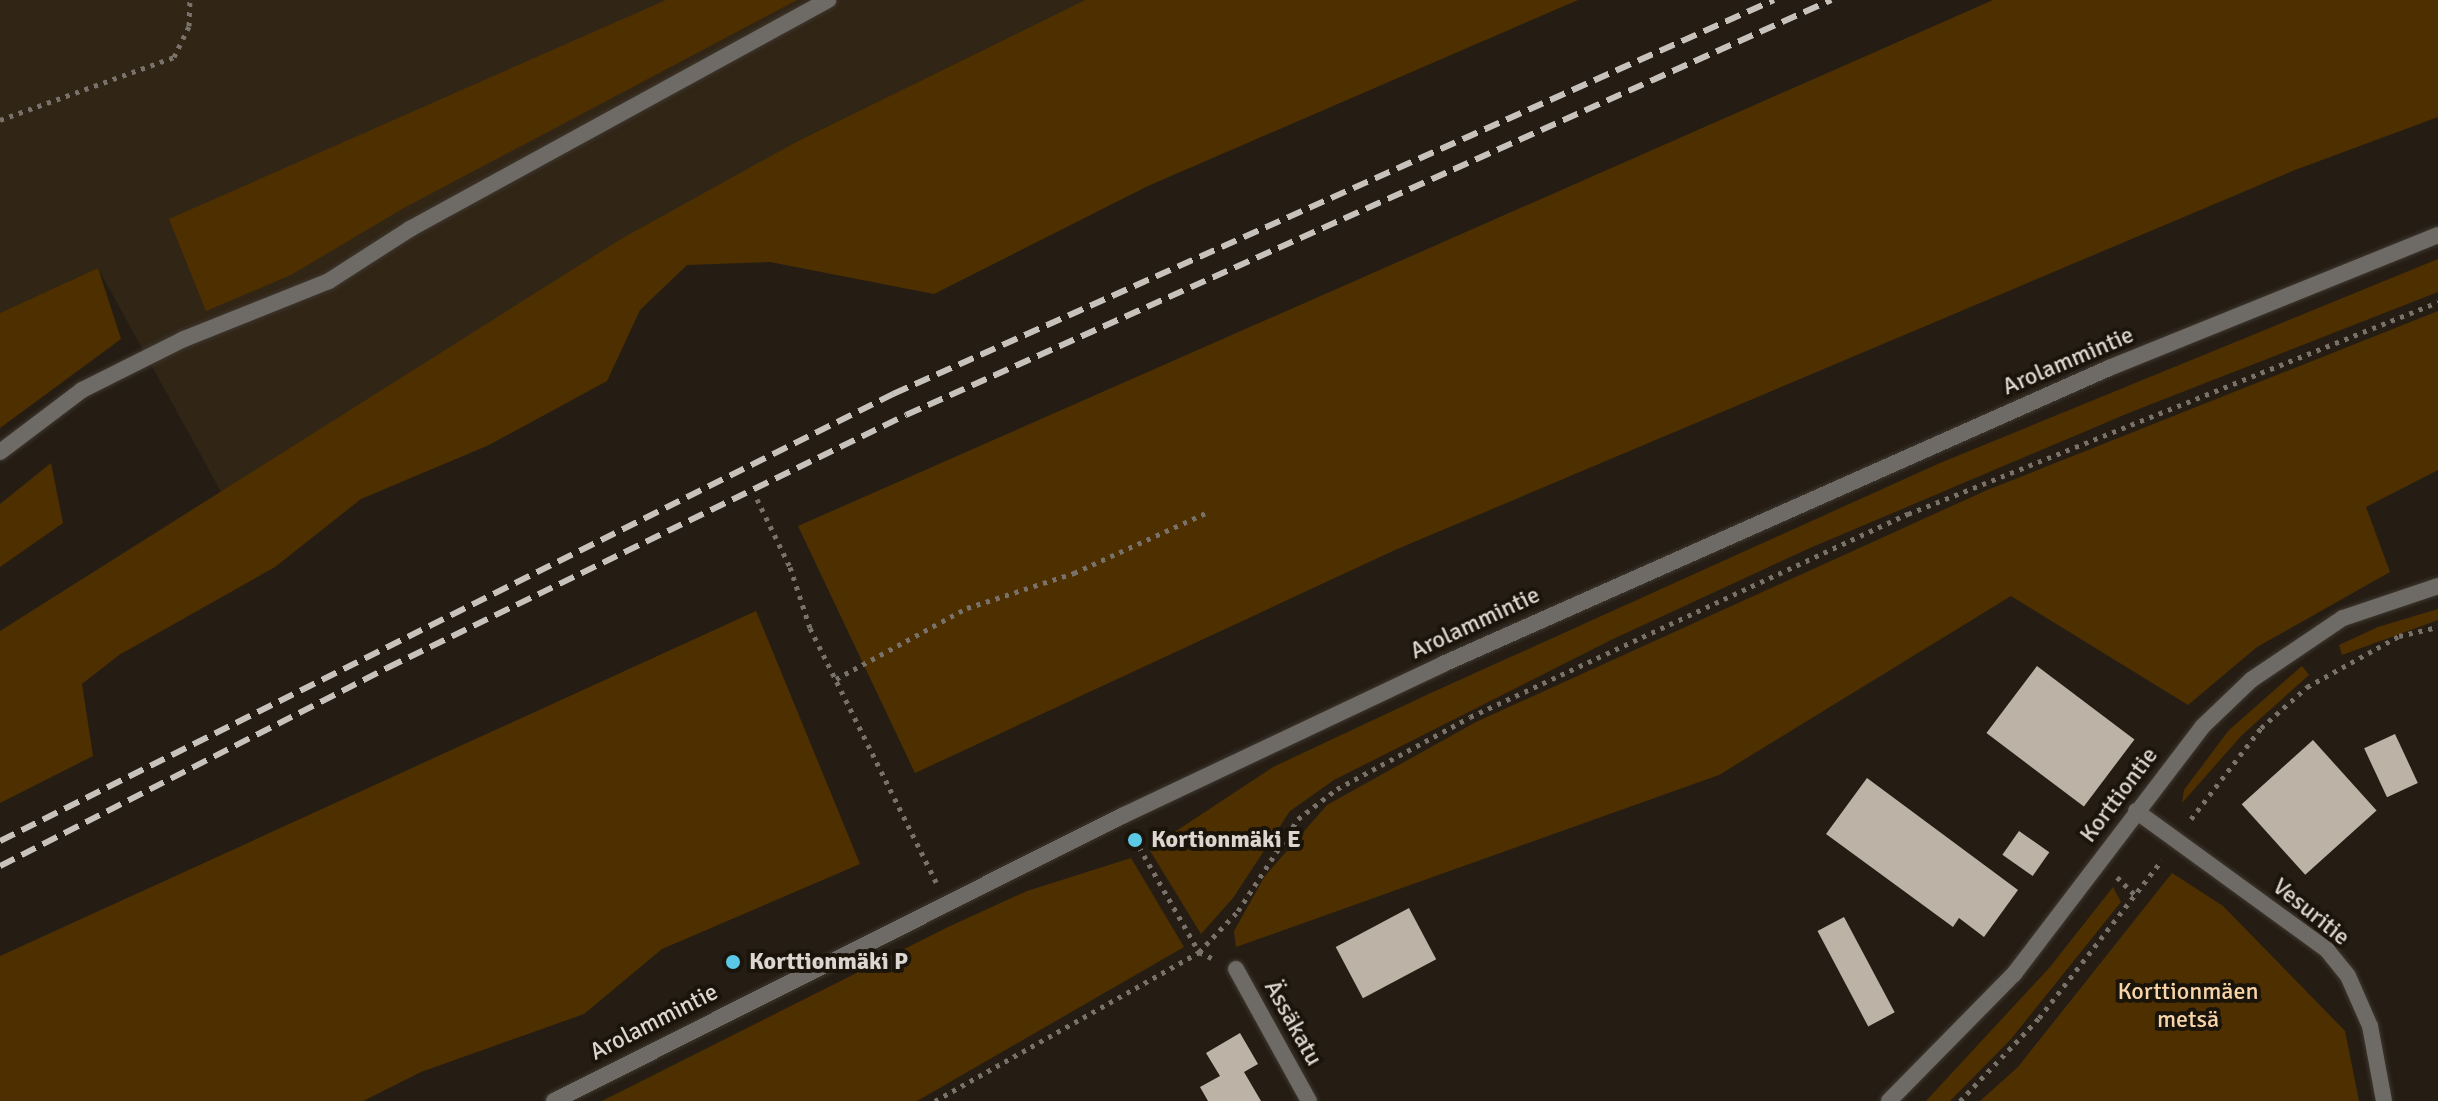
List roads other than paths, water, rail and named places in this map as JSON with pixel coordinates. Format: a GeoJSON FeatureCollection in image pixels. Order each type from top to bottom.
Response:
{"type":"FeatureCollection","features":[{"type":"Feature","properties":{"kind":"street"},"geometry":{"type":"LineString","coordinates":[[0,452],[82,390],[184,339],[329,281],[410,229],[828,0]]}},
{"type":"Feature","properties":{"kind":"street","name":"Arolammintie"},"geometry":{"type":"LineString","coordinates":[[554,1101],[1124,815],[1814,496],[2109,368],[2438,235]]}},
{"type":"Feature","properties":{"kind":"street","name":"Korttiontie"},"geometry":{"type":"LineString","coordinates":[[1889,1101],[2014,974],[2202,727],[2296,645],[2343,618],[2438,586]]}},
{"type":"Feature","properties":{"kind":"street","name":"Vesuritie"},"geometry":{"type":"LineString","coordinates":[[2136,811],[2327,950],[2348,976],[2370,1026],[2384,1101]]}},
{"type":"Feature","properties":{"kind":"street","name":"Ässäkatu"},"geometry":{"type":"LineString","coordinates":[[1236,969],[1309,1101]]}},
{"type":"Feature","properties":{"kind":"railway"},"geometry":{"type":"LineString","coordinates":[[0,841],[893,394],[1774,0]]}},
{"type":"Feature","properties":{"kind":"railway"},"geometry":{"type":"LineString","coordinates":[[0,866],[387,668],[906,415],[1831,0]]}},
{"type":"Feature","properties":{"kind":"place","name":"Kortionmäki E"},"geometry":{"type":"Point","coordinates":[1135,840]}},
{"type":"Feature","properties":{"kind":"place","name":"Korttionmäki P"},"geometry":{"type":"Point","coordinates":[733,962]}},
{"type":"Feature","properties":{"kind":"park label","name":"Korttionmäen metsä"},"geometry":{"type":"Point","coordinates":[2188,1006]}}]}
